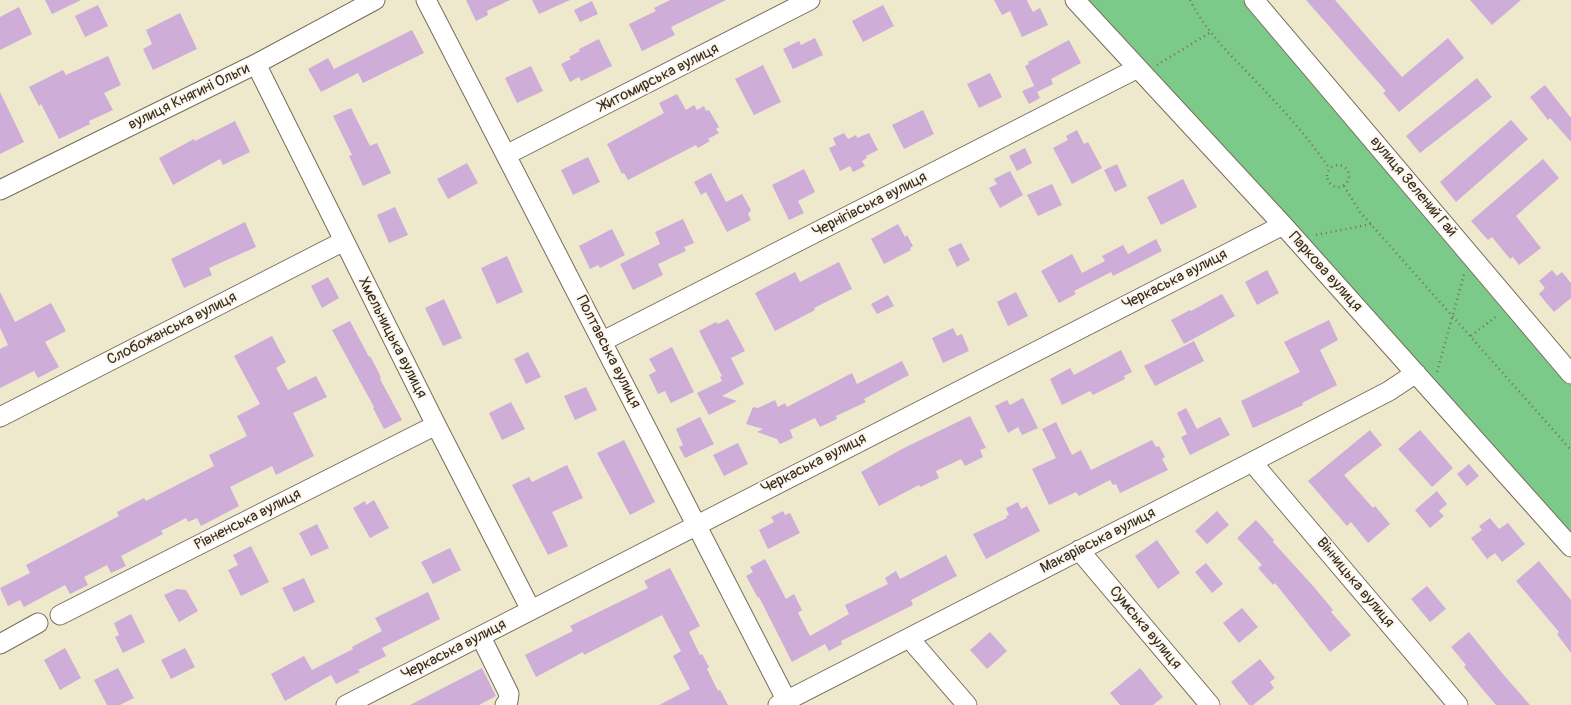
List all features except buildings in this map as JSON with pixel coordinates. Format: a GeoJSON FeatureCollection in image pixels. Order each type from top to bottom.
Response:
{"type":"FeatureCollection","features":[{"type":"Feature","properties":{"kind":"street","name":"вулиця Княгині Ольги"},"geometry":{"type":"LineString","coordinates":[[0,190],[256,64],[375,0]]}},
{"type":"Feature","properties":{"kind":"street","name":"Полтавська вулиця"},"geometry":{"type":"LineString","coordinates":[[426,0],[603,341],[784,703]]}},
{"type":"Feature","properties":{"kind":"street","name":"Житомирська вулиця"},"geometry":{"type":"LineString","coordinates":[[506,155],[810,0]]}},
{"type":"Feature","properties":{"kind":"street","name":"Паркова вулиця"},"geometry":{"type":"LineString","coordinates":[[1075,0],[1144,69],[1571,547]]}},
{"type":"Feature","properties":{"kind":"street","name":"вулиця Зелений Гай"},"geometry":{"type":"LineString","coordinates":[[1254,0],[1567,362]]}},
{"type":"Feature","properties":{"kind":"street","name":"Хмельницька вулиця"},"geometry":{"type":"LineString","coordinates":[[256,64],[436,425],[531,610]]}},
{"type":"Feature","properties":{"kind":"street","name":"Чернігівська вулиця"},"geometry":{"type":"LineString","coordinates":[[603,341],[1144,69]]}},
{"type":"Feature","properties":{"kind":"street","name":"Черкаська вулиця"},"geometry":{"type":"LineString","coordinates":[[346,705],[481,637],[696,524],[1283,225]]}},
{"type":"Feature","properties":{"kind":"street","name":"Слобожанська вулиця"},"geometry":{"type":"LineString","coordinates":[[0,417],[344,241]]}},
{"type":"Feature","properties":{"kind":"street","name":"Макарівська вулиця"},"geometry":{"type":"LineString","coordinates":[[784,703],[1252,462],[1389,390],[1416,373]]}},
{"type":"Feature","properties":{"kind":"street","name":"Рівненська вулиця"},"geometry":{"type":"LineString","coordinates":[[60,615],[436,425]]}},
{"type":"Feature","properties":{"kind":"street","name":"Вінницька вулиця"},"geometry":{"type":"LineString","coordinates":[[1252,462],[1458,705]]}},
{"type":"Feature","properties":{"kind":"street","name":"Сумська вулиця"},"geometry":{"type":"LineString","coordinates":[[1079,550],[1210,705]]}},
{"type":"Feature","properties":{"kind":"street"},"geometry":{"type":"LineString","coordinates":[[0,644],[38,623]]}},
{"type":"Feature","properties":{"kind":"street"},"geometry":{"type":"LineString","coordinates":[[481,637],[509,694],[506,705]]}},
{"type":"Feature","properties":{"kind":"street"},"geometry":{"type":"LineString","coordinates":[[909,638],[967,705]]}},
{"type":"Feature","properties":{"kind":"path"},"geometry":{"type":"LineString","coordinates":[[1190,0],[1210,32],[1268,93],[1330,169]]}},
{"type":"Feature","properties":{"kind":"path"},"geometry":{"type":"LineString","coordinates":[[1144,69],[1210,32]]}},
{"type":"Feature","properties":{"kind":"path"},"geometry":{"type":"LineString","coordinates":[[1340,166],[1346,169],[1349,179],[1344,186],[1335,187],[1329,183],[1330,169],[1340,166]]}},
{"type":"Feature","properties":{"kind":"path"},"geometry":{"type":"LineString","coordinates":[[1344,186],[1351,199],[1371,224],[1571,450]]}},
{"type":"Feature","properties":{"kind":"path"},"geometry":{"type":"LineString","coordinates":[[1313,236],[1371,224]]}},
{"type":"Feature","properties":{"kind":"path"},"geometry":{"type":"LineString","coordinates":[[1434,380],[1466,267]]}},
{"type":"Feature","properties":{"kind":"path"},"geometry":{"type":"LineString","coordinates":[[1471,337],[1503,310]]}},
{"type":"Feature","properties":{"kind":"green space"},"geometry":{"type":"Polygon","coordinates":[[[1086,0],[1243,0],[1571,385],[1571,540],[1086,0]]]}}]}
